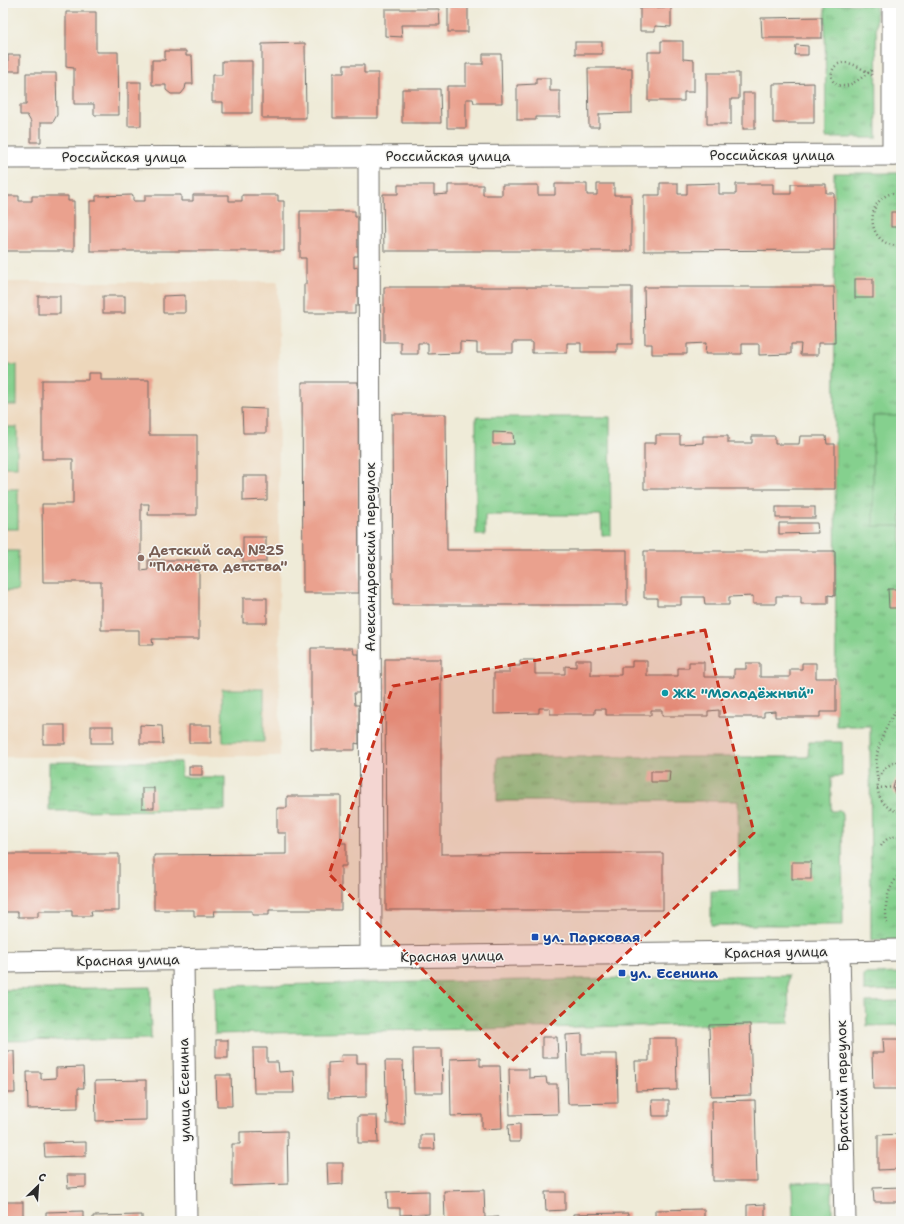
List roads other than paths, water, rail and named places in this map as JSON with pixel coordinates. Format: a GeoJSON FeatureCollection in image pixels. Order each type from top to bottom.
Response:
{"type":"FeatureCollection","features":[{"type":"Feature","properties":{"kind":"street"},"geometry":{"type":"LineString","coordinates":[[893,3],[897,155]]}},
{"type":"Feature","properties":{"kind":"street","name":"Российская улица"},"geometry":{"type":"LineString","coordinates":[[3,158],[897,155]]}},
{"type":"Feature","properties":{"kind":"street","name":"Александровский переулок"},"geometry":{"type":"LineString","coordinates":[[369,157],[371,957]]}},
{"type":"Feature","properties":{"kind":"street","name":"Красная улица"},"geometry":{"type":"LineString","coordinates":[[3,962],[901,950]]}},
{"type":"Feature","properties":{"kind":"street","name":"Братский переулок"},"geometry":{"type":"LineString","coordinates":[[839,951],[845,1221]]}},
{"type":"Feature","properties":{"kind":"street","name":"улица Есенина"},"geometry":{"type":"LineString","coordinates":[[183,959],[186,1221]]}},
{"type":"Feature","properties":{"kind":"place","name":"Детский сад №25 \"Планета детства\""},"geometry":{"type":"Point","coordinates":[141,558]}},
{"type":"Feature","properties":{"kind":"place","name":"ЖК \"Молодёжный\""},"geometry":{"type":"Point","coordinates":[665,693]}},
{"type":"Feature","properties":{"kind":"place","name":"ул. Парковая"},"geometry":{"type":"Point","coordinates":[535,937]}},
{"type":"Feature","properties":{"kind":"place","name":"ул. Есенина"},"geometry":{"type":"Point","coordinates":[622,973]}}]}
